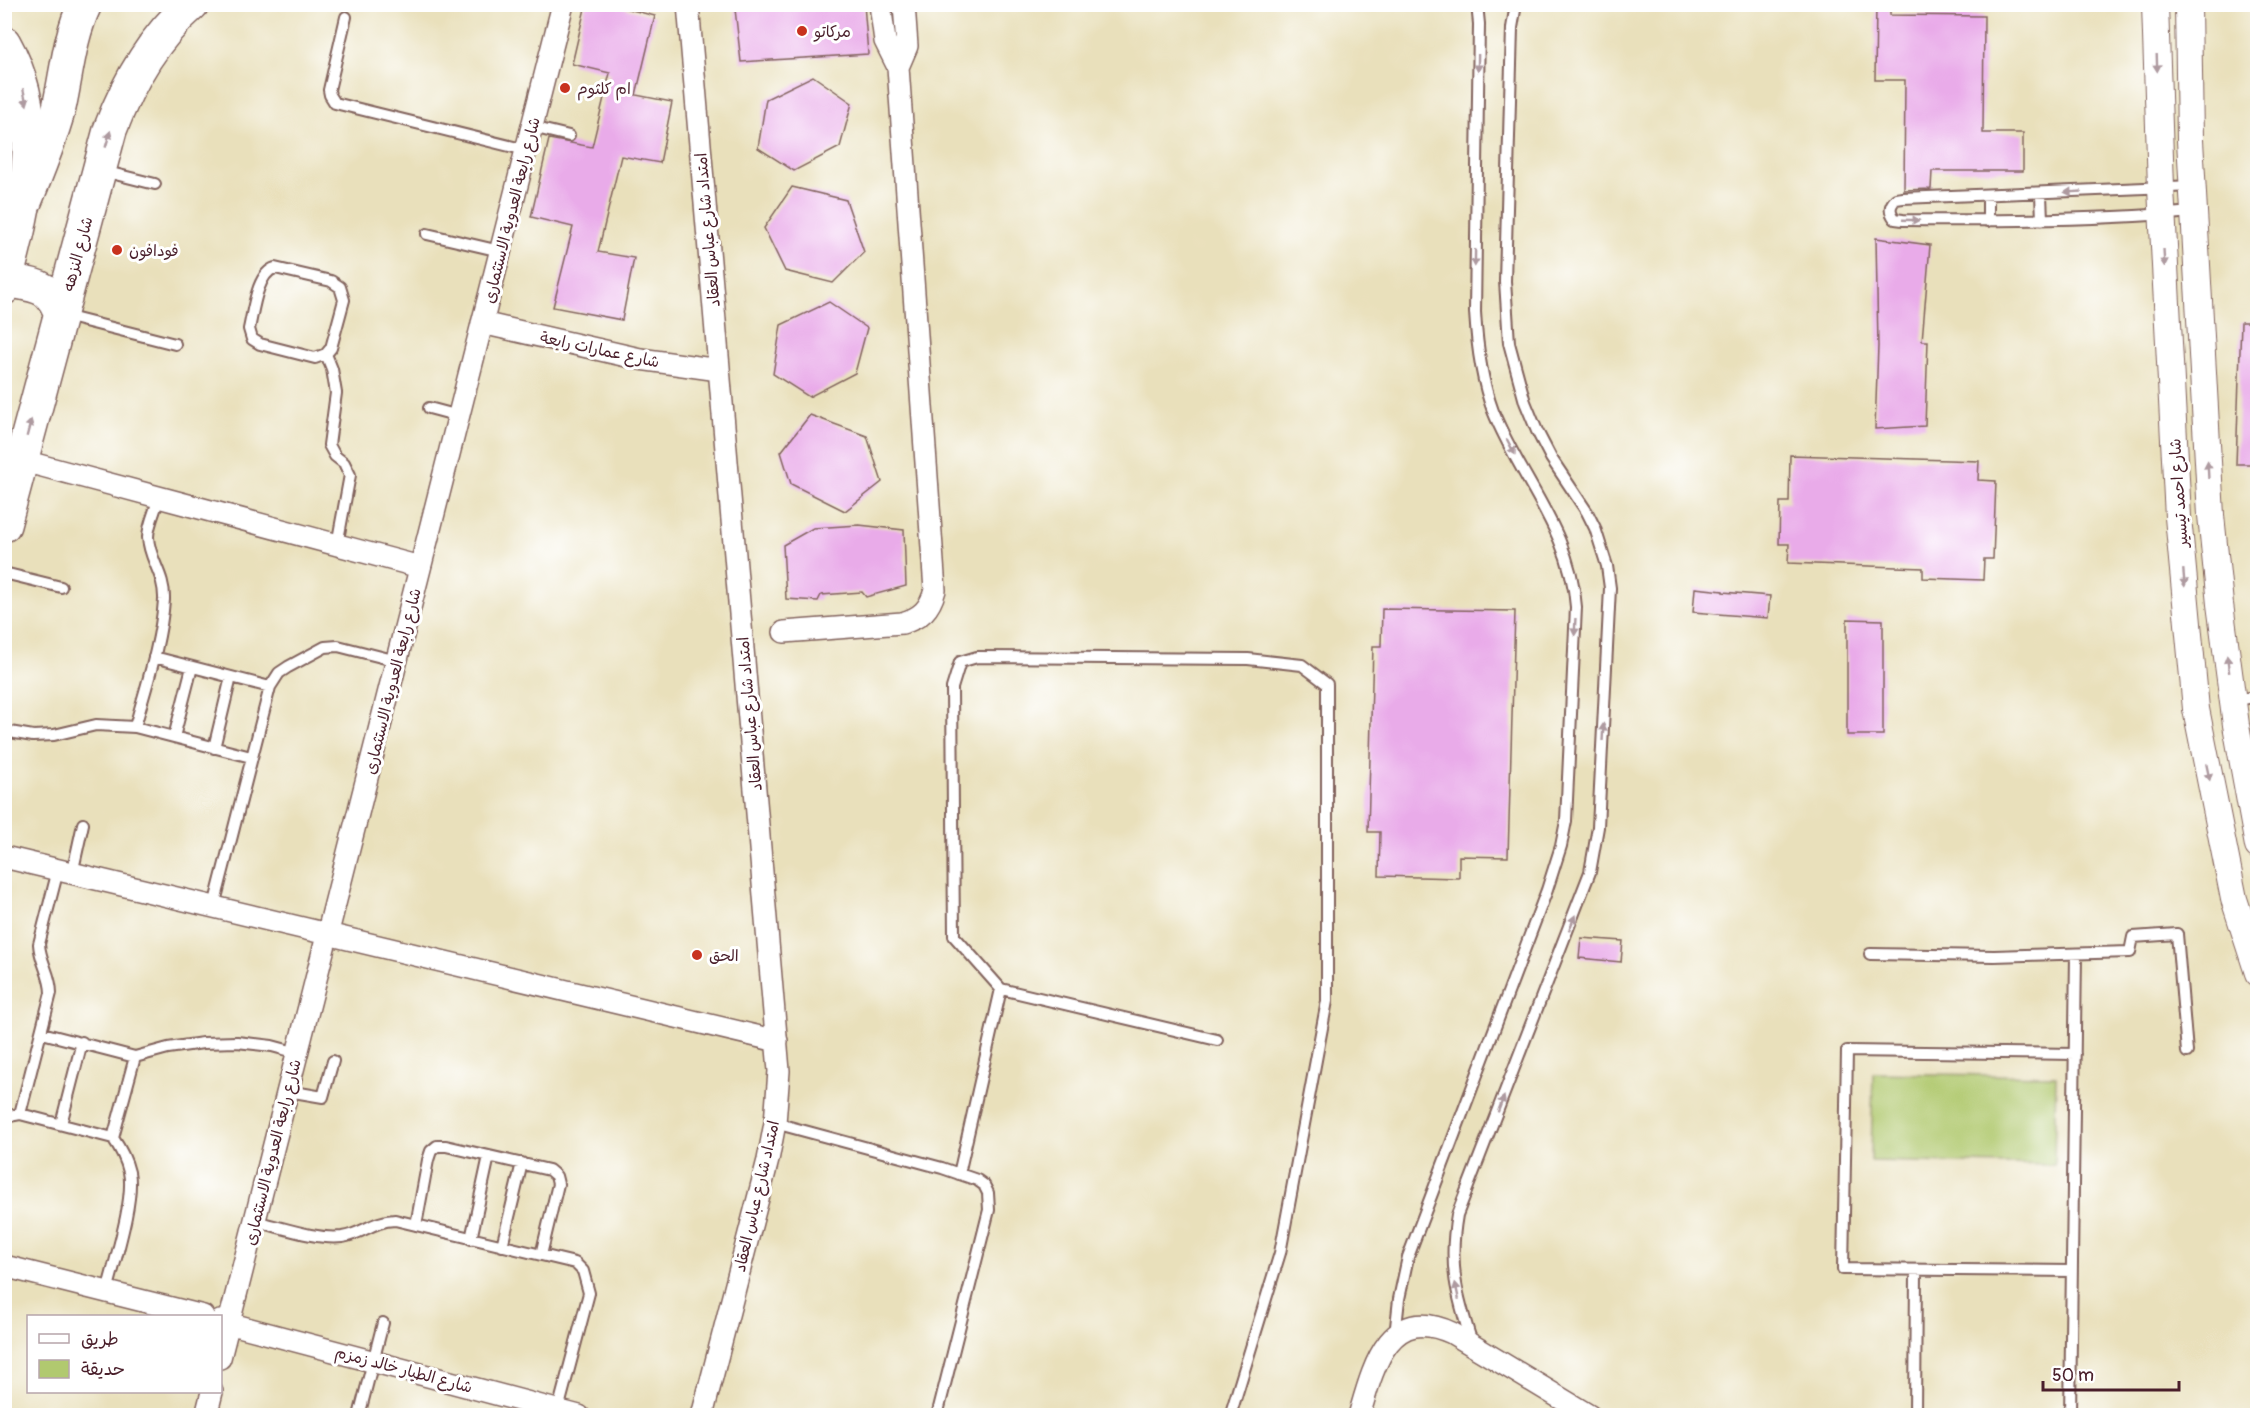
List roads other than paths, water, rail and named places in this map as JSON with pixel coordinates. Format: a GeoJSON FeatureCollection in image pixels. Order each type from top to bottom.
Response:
{"type":"FeatureCollection","features":[{"type":"Feature","properties":{"kind":"main road"},"geometry":{"type":"LineString","coordinates":[[61,315],[56,300],[41,288],[5,282],[24,204],[58,109],[71,39],[85,4]]}},
{"type":"Feature","properties":{"kind":"main road","name":"شارع النزهه"},"geometry":{"type":"LineString","coordinates":[[4,525],[118,110],[138,69],[165,32],[192,4]]}},
{"type":"Feature","properties":{"kind":"main road"},"geometry":{"type":"LineString","coordinates":[[4,43],[19,75],[27,104],[30,132],[24,204]]}},
{"type":"Feature","properties":{"kind":"street","name":"شارع رابعة العدوية الاستثمارى"},"geometry":{"type":"LineString","coordinates":[[222,1344],[225,1322],[255,1221],[563,4]]}},
{"type":"Feature","properties":{"kind":"street","name":"امتداد شارع عباس العقاد"},"geometry":{"type":"LineString","coordinates":[[688,4],[779,1071],[775,1123],[768,1160],[702,1416]]}},
{"type":"Feature","properties":{"kind":"street"},"geometry":{"type":"LineString","coordinates":[[784,632],[902,623],[915,620],[928,608],[935,590],[898,67],[885,41],[880,4]]}},
{"type":"Feature","properties":{"kind":"street"},"geometry":{"type":"LineString","coordinates":[[898,67],[907,46],[904,4]]}},
{"type":"Feature","properties":{"kind":"street","name":"شارع احمد تيسير"},"geometry":{"type":"LineString","coordinates":[[2155,4],[2162,215],[2178,517],[2196,709],[2234,899],[2258,974]]}},
{"type":"Feature","properties":{"kind":"street","name":"شارع احمد تيسير"},"geometry":{"type":"LineString","coordinates":[[2188,4],[2190,140],[2211,515],[2220,604],[2242,707],[2258,846]]}},
{"type":"Feature","properties":{"kind":"street"},"geometry":{"type":"LineString","coordinates":[[2159,142],[2190,140]]}},
{"type":"Feature","properties":{"kind":"street","name":"شارع عمارات رابعة"},"geometry":{"type":"LineString","coordinates":[[482,323],[640,358],[719,370]]}},
{"type":"Feature","properties":{"kind":"street"},"geometry":{"type":"LineString","coordinates":[[21,460],[420,567]]}},
{"type":"Feature","properties":{"kind":"street"},"geometry":{"type":"LineString","coordinates":[[2178,517],[2211,515]]}},
{"type":"Feature","properties":{"kind":"street"},"geometry":{"type":"LineString","coordinates":[[2200,733],[2242,707]]}},
{"type":"Feature","properties":{"kind":"street"},"geometry":{"type":"LineString","coordinates":[[4,857],[777,1041]]}},
{"type":"Feature","properties":{"kind":"street"},"geometry":{"type":"LineString","coordinates":[[4,1266],[195,1315]]}},
{"type":"Feature","properties":{"kind":"street","name":"شارع الطيار خالد زمزم"},"geometry":{"type":"LineString","coordinates":[[225,1322],[579,1416]]}},
{"type":"Feature","properties":{"kind":"street"},"geometry":{"type":"LineString","coordinates":[[1359,1416],[1374,1363],[1395,1336],[1405,1328],[1421,1324],[1437,1326],[1590,1416]]}},
{"type":"Feature","properties":{"kind":"street"},"geometry":{"type":"LineString","coordinates":[[206,1416],[212,1393]]}},
{"type":"Feature","properties":{"kind":"lane"},"geometry":{"type":"LineString","coordinates":[[1395,1336],[1399,1299],[1408,1257],[1547,890],[1561,846],[1566,821],[1576,607],[1571,572],[1559,537],[1494,412],[1480,364],[1476,339],[1479,24],[1477,4]]}},
{"type":"Feature","properties":{"kind":"lane"},"geometry":{"type":"LineString","coordinates":[[1473,1347],[1458,1299],[1453,1266],[1457,1215],[1590,872],[1598,827],[1610,610],[1607,566],[1602,544],[1587,512],[1551,458],[1537,431],[1525,402],[1509,343],[1505,281],[1512,28],[1516,4]]}},
{"type":"Feature","properties":{"kind":"lane"},"geometry":{"type":"LineString","coordinates":[[346,18],[329,90],[335,104],[526,150]]}},
{"type":"Feature","properties":{"kind":"lane"},"geometry":{"type":"LineString","coordinates":[[532,127],[569,136]]}},
{"type":"Feature","properties":{"kind":"lane"},"geometry":{"type":"LineString","coordinates":[[100,170],[154,184]]}},
{"type":"Feature","properties":{"kind":"lane"},"geometry":{"type":"LineString","coordinates":[[2193,186],[1896,199],[1891,205],[1891,213],[1895,219],[1903,220],[1988,221],[2194,212]]}},
{"type":"Feature","properties":{"kind":"lane"},"geometry":{"type":"LineString","coordinates":[[2041,194],[2042,220]]}},
{"type":"Feature","properties":{"kind":"lane"},"geometry":{"type":"LineString","coordinates":[[1988,195],[1988,221]]}},
{"type":"Feature","properties":{"kind":"lane"},"geometry":{"type":"LineString","coordinates":[[427,234],[500,251]]}},
{"type":"Feature","properties":{"kind":"lane"},"geometry":{"type":"LineString","coordinates":[[278,268],[331,281],[340,287],[344,300],[331,348],[326,354],[315,358],[260,344],[252,339],[249,329],[262,278],[267,270],[278,268]]}},
{"type":"Feature","properties":{"kind":"lane"},"geometry":{"type":"LineString","coordinates":[[61,315],[175,344]]}},
{"type":"Feature","properties":{"kind":"lane"},"geometry":{"type":"LineString","coordinates":[[326,354],[333,369],[336,393],[329,445],[350,476],[336,545]]}},
{"type":"Feature","properties":{"kind":"lane"},"geometry":{"type":"LineString","coordinates":[[429,408],[459,416]]}},
{"type":"Feature","properties":{"kind":"lane"},"geometry":{"type":"LineString","coordinates":[[135,727],[154,657],[164,602],[164,586],[153,558],[148,536],[159,497]]}},
{"type":"Feature","properties":{"kind":"lane"},"geometry":{"type":"LineString","coordinates":[[4,573],[61,587]]}},
{"type":"Feature","properties":{"kind":"lane"},"geometry":{"type":"LineString","coordinates":[[214,906],[270,687],[279,673],[325,647],[338,646],[397,661]]}},
{"type":"Feature","properties":{"kind":"lane"},"geometry":{"type":"LineString","coordinates":[[154,657],[270,687]]}},
{"type":"Feature","properties":{"kind":"lane"},"geometry":{"type":"LineString","coordinates":[[1217,1040],[1001,989],[954,936],[952,688],[960,662],[977,657],[1248,659],[1302,665],[1327,684],[1328,1002],[1280,1253],[1230,1416]]}},
{"type":"Feature","properties":{"kind":"lane"},"geometry":{"type":"LineString","coordinates":[[174,737],[192,667]]}},
{"type":"Feature","properties":{"kind":"lane"},"geometry":{"type":"LineString","coordinates":[[214,748],[231,677]]}},
{"type":"Feature","properties":{"kind":"lane"},"geometry":{"type":"LineString","coordinates":[[4,731],[33,736],[54,735],[96,725],[135,727],[251,757]]}},
{"type":"Feature","properties":{"kind":"lane"},"geometry":{"type":"LineString","coordinates":[[20,1114],[51,993],[51,984],[40,956],[39,944],[83,824]]}},
{"type":"Feature","properties":{"kind":"lane"},"geometry":{"type":"LineString","coordinates":[[1870,954],[1994,956],[2130,952],[2133,937],[2177,934],[2187,1052]]}},
{"type":"Feature","properties":{"kind":"lane"},"geometry":{"type":"LineString","coordinates":[[2070,1416],[2076,954]]}},
{"type":"Feature","properties":{"kind":"lane"},"geometry":{"type":"LineString","coordinates":[[959,1174],[1001,989]]}},
{"type":"Feature","properties":{"kind":"lane"},"geometry":{"type":"LineString","coordinates":[[42,1033],[135,1057],[168,1048],[202,1043],[237,1042],[272,1046],[298,1053]]}},
{"type":"Feature","properties":{"kind":"lane"},"geometry":{"type":"LineString","coordinates":[[60,1124],[82,1042]]}},
{"type":"Feature","properties":{"kind":"lane"},"geometry":{"type":"LineString","coordinates":[[2072,1271],[1843,1269],[1847,1051],[2075,1054]]}},
{"type":"Feature","properties":{"kind":"lane"},"geometry":{"type":"LineString","coordinates":[[113,1138],[135,1057]]}},
{"type":"Feature","properties":{"kind":"lane"},"geometry":{"type":"LineString","coordinates":[[288,1091],[324,1097],[333,1060]]}},
{"type":"Feature","properties":{"kind":"lane"},"geometry":{"type":"LineString","coordinates":[[4,1117],[20,1114],[113,1138],[123,1154],[129,1172],[131,1191],[107,1292]]}},
{"type":"Feature","properties":{"kind":"lane"},"geometry":{"type":"LineString","coordinates":[[775,1123],[959,1174],[984,1185],[990,1201],[937,1416]]}},
{"type":"Feature","properties":{"kind":"lane"},"geometry":{"type":"LineString","coordinates":[[416,1225],[428,1160],[433,1148],[440,1145],[522,1163],[549,1170],[557,1180],[541,1255]]}},
{"type":"Feature","properties":{"kind":"lane"},"geometry":{"type":"LineString","coordinates":[[471,1239],[489,1156]]}},
{"type":"Feature","properties":{"kind":"lane"},"geometry":{"type":"LineString","coordinates":[[502,1246],[522,1163]]}},
{"type":"Feature","properties":{"kind":"lane"},"geometry":{"type":"LineString","coordinates":[[255,1221],[334,1237],[354,1234],[383,1220],[395,1220],[575,1263],[583,1271],[589,1293],[558,1410]]}},
{"type":"Feature","properties":{"kind":"lane"},"geometry":{"type":"LineString","coordinates":[[1915,1416],[1916,1269]]}},
{"type":"Feature","properties":{"kind":"lane"},"geometry":{"type":"LineString","coordinates":[[359,1416],[382,1323]]}},
{"type":"Feature","properties":{"kind":"place","name":"مركاتو"},"geometry":{"type":"Point","coordinates":[802,31]}},
{"type":"Feature","properties":{"kind":"place","name":"ام كلثوم"},"geometry":{"type":"Point","coordinates":[565,88]}},
{"type":"Feature","properties":{"kind":"place","name":"فودافون"},"geometry":{"type":"Point","coordinates":[117,250]}},
{"type":"Feature","properties":{"kind":"place","name":"الحق"},"geometry":{"type":"Point","coordinates":[697,955]}}]}
